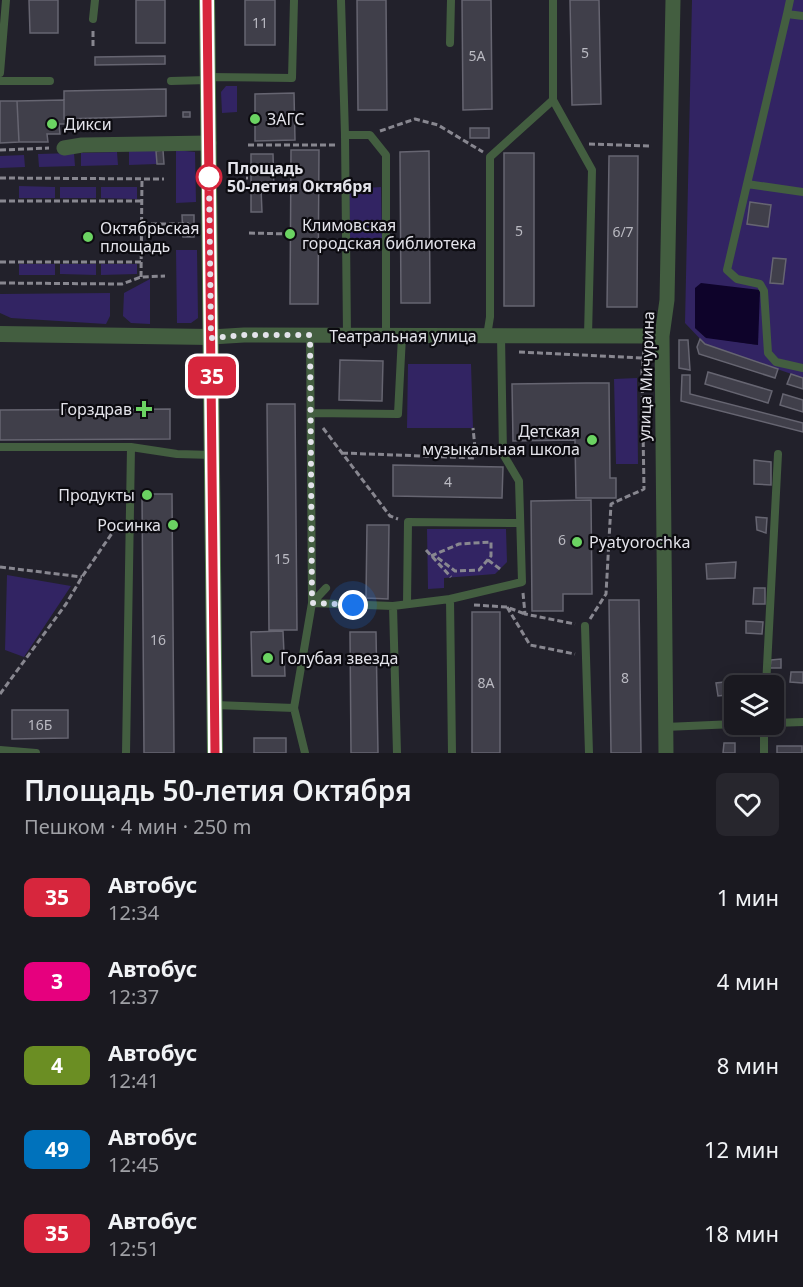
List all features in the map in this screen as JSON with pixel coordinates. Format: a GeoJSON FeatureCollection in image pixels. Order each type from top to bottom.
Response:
{"type":"FeatureCollection","features":[{"type":"Feature","properties":{"kind":"main road"},"geometry":{"type":"LineString","coordinates":[[207,0],[215,753]]}},
{"type":"Feature","properties":{"kind":"street","name":"улица Мичурина"},"geometry":{"type":"LineString","coordinates":[[666,753],[662,336],[667,300],[673,0]]}},
{"type":"Feature","properties":{"kind":"street"},"geometry":{"type":"LineString","coordinates":[[64,148],[82,145],[209,143]]}},
{"type":"Feature","properties":{"kind":"street","name":"Театральная улица"},"geometry":{"type":"LineString","coordinates":[[0,334],[211,338],[244,335],[662,336]]}},
{"type":"Feature","properties":{"kind":"lane"},"geometry":{"type":"LineString","coordinates":[[0,73],[6,0]]}},
{"type":"Feature","properties":{"kind":"lane"},"geometry":{"type":"LineString","coordinates":[[93,19],[95,0]]}},
{"type":"Feature","properties":{"kind":"lane"},"geometry":{"type":"LineString","coordinates":[[171,81],[208,78],[292,78],[294,0]]}},
{"type":"Feature","properties":{"kind":"lane"},"geometry":{"type":"LineString","coordinates":[[341,0],[347,335]]}},
{"type":"Feature","properties":{"kind":"lane"},"geometry":{"type":"LineString","coordinates":[[450,44],[451,0]]}},
{"type":"Feature","properties":{"kind":"lane"},"geometry":{"type":"LineString","coordinates":[[552,0],[553,100],[592,170],[588,336]]}},
{"type":"Feature","properties":{"kind":"lane"},"geometry":{"type":"LineString","coordinates":[[790,0],[727,270],[737,279],[760,284],[764,291],[768,353],[777,363],[803,368]]}},
{"type":"Feature","properties":{"kind":"lane"},"geometry":{"type":"LineString","coordinates":[[787,14],[803,16]]}},
{"type":"Feature","properties":{"kind":"lane"},"geometry":{"type":"LineString","coordinates":[[0,81],[50,81]]}},
{"type":"Feature","properties":{"kind":"lane"},"geometry":{"type":"LineString","coordinates":[[312,603],[393,606],[450,599],[522,582],[519,481],[503,454],[494,336],[490,317],[490,157],[553,100]]}},
{"type":"Feature","properties":{"kind":"lane"},"geometry":{"type":"LineString","coordinates":[[311,413],[398,414],[386,155],[370,135],[345,135]]}},
{"type":"Feature","properties":{"kind":"lane"},"geometry":{"type":"LineString","coordinates":[[747,184],[803,192]]}},
{"type":"Feature","properties":{"kind":"lane"},"geometry":{"type":"LineString","coordinates":[[305,753],[294,708],[312,603],[310,335]]}},
{"type":"Feature","properties":{"kind":"lane"},"geometry":{"type":"LineString","coordinates":[[0,447],[131,447],[177,454],[213,455]]}},
{"type":"Feature","properties":{"kind":"lane"},"geometry":{"type":"LineString","coordinates":[[126,753],[131,447]]}},
{"type":"Feature","properties":{"kind":"lane"},"geometry":{"type":"LineString","coordinates":[[767,675],[778,454]]}},
{"type":"Feature","properties":{"kind":"lane"},"geometry":{"type":"LineString","coordinates":[[407,604],[408,522],[520,523]]}},
{"type":"Feature","properties":{"kind":"lane"},"geometry":{"type":"LineString","coordinates":[[312,603],[326,588]]}},
{"type":"Feature","properties":{"kind":"lane"},"geometry":{"type":"LineString","coordinates":[[450,599],[452,753]]}},
{"type":"Feature","properties":{"kind":"lane"},"geometry":{"type":"LineString","coordinates":[[393,606],[397,753]]}},
{"type":"Feature","properties":{"kind":"lane"},"geometry":{"type":"LineString","coordinates":[[585,626],[589,753]]}},
{"type":"Feature","properties":{"kind":"lane"},"geometry":{"type":"LineString","coordinates":[[215,705],[294,708]]}},
{"type":"Feature","properties":{"kind":"lane"},"geometry":{"type":"LineString","coordinates":[[784,723],[803,722]]}},
{"type":"Feature","properties":{"kind":"lane"},"geometry":{"type":"LineString","coordinates":[[665,728],[724,725]]}},
{"type":"Feature","properties":{"kind":"lane"},"geometry":{"type":"LineString","coordinates":[[764,735],[764,753]]}},
{"type":"Feature","properties":{"kind":"lane"},"geometry":{"type":"LineString","coordinates":[[0,750],[36,753]]}},
{"type":"Feature","properties":{"kind":"path"},"geometry":{"type":"LineString","coordinates":[[93,19],[93,46]]}},
{"type":"Feature","properties":{"kind":"path"},"geometry":{"type":"LineString","coordinates":[[370,135],[415,119],[438,124],[490,157]]}},
{"type":"Feature","properties":{"kind":"path"},"geometry":{"type":"LineString","coordinates":[[576,143],[650,146]]}},
{"type":"Feature","properties":{"kind":"path"},"geometry":{"type":"LineString","coordinates":[[248,145],[345,145]]}},
{"type":"Feature","properties":{"kind":"path"},"geometry":{"type":"LineString","coordinates":[[0,150],[64,148]]}},
{"type":"Feature","properties":{"kind":"path"},"geometry":{"type":"LineString","coordinates":[[0,178],[164,178]]}},
{"type":"Feature","properties":{"kind":"path"},"geometry":{"type":"LineString","coordinates":[[141,277],[142,178]]}},
{"type":"Feature","properties":{"kind":"path"},"geometry":{"type":"LineString","coordinates":[[0,201],[142,201]]}},
{"type":"Feature","properties":{"kind":"path"},"geometry":{"type":"LineString","coordinates":[[142,224],[188,224],[189,237]]}},
{"type":"Feature","properties":{"kind":"path"},"geometry":{"type":"LineString","coordinates":[[249,233],[290,234]]}},
{"type":"Feature","properties":{"kind":"path"},"geometry":{"type":"LineString","coordinates":[[0,262],[142,262]]}},
{"type":"Feature","properties":{"kind":"path"},"geometry":{"type":"LineString","coordinates":[[0,284],[122,284],[141,277],[165,276]]}},
{"type":"Feature","properties":{"kind":"path"},"geometry":{"type":"LineString","coordinates":[[472,605],[507,607],[525,614],[585,626],[606,594],[611,504],[644,489],[642,372],[645,337]]}},
{"type":"Feature","properties":{"kind":"path"},"geometry":{"type":"LineString","coordinates":[[311,413],[390,516],[408,522]]}},
{"type":"Feature","properties":{"kind":"path"},"geometry":{"type":"LineString","coordinates":[[342,453],[476,458],[473,428]]}},
{"type":"Feature","properties":{"kind":"path"},"geometry":{"type":"LineString","coordinates":[[0,694],[66,604],[82,576],[130,506]]}},
{"type":"Feature","properties":{"kind":"path"},"geometry":{"type":"LineString","coordinates":[[475,543],[476,536]]}},
{"type":"Feature","properties":{"kind":"path"},"geometry":{"type":"LineString","coordinates":[[491,542],[491,556],[479,570],[455,571],[432,556],[459,544],[491,542]]}},
{"type":"Feature","properties":{"kind":"path"},"geometry":{"type":"LineString","coordinates":[[426,550],[451,577]]}},
{"type":"Feature","properties":{"kind":"path"},"geometry":{"type":"LineString","coordinates":[[488,560],[500,570]]}},
{"type":"Feature","properties":{"kind":"path"},"geometry":{"type":"LineString","coordinates":[[0,567],[82,576]]}},
{"type":"Feature","properties":{"kind":"path"},"geometry":{"type":"LineString","coordinates":[[522,582],[525,614]]}},
{"type":"Feature","properties":{"kind":"path"},"geometry":{"type":"LineString","coordinates":[[507,607],[530,645],[586,656]]}},
{"type":"Feature","properties":{"kind":"shaded area"},"geometry":{"type":"Polygon","coordinates":[[[692,0],[803,0],[803,378],[705,344],[685,323],[692,0]],[[695,328],[705,337],[758,345],[695,328]]]}},
{"type":"Feature","properties":{"kind":"shaded area"},"geometry":{"type":"Polygon","coordinates":[[[226,86],[237,86],[237,112],[222,113],[221,92],[226,86]]]}},
{"type":"Feature","properties":{"kind":"shaded area"},"geometry":{"type":"Polygon","coordinates":[[[176,150],[195,152],[196,202],[176,203],[176,150]]]}},
{"type":"Feature","properties":{"kind":"shaded area"},"geometry":{"type":"Polygon","coordinates":[[[129,151],[156,151],[157,164],[129,165],[129,151]]]}},
{"type":"Feature","properties":{"kind":"shaded area"},"geometry":{"type":"Polygon","coordinates":[[[117,152],[118,165],[81,166],[81,153],[117,152]]]}},
{"type":"Feature","properties":{"kind":"shaded area"},"geometry":{"type":"Polygon","coordinates":[[[74,153],[75,166],[39,167],[38,154],[74,153]]]}},
{"type":"Feature","properties":{"kind":"shaded area"},"geometry":{"type":"Polygon","coordinates":[[[24,155],[25,167],[0,168],[0,156],[24,155]]]}},
{"type":"Feature","properties":{"kind":"shaded area"},"geometry":{"type":"Polygon","coordinates":[[[19,186],[55,187],[55,198],[19,198],[19,186]]]}},
{"type":"Feature","properties":{"kind":"shaded area"},"geometry":{"type":"Polygon","coordinates":[[[60,187],[96,187],[96,198],[60,198],[60,187]]]}},
{"type":"Feature","properties":{"kind":"shaded area"},"geometry":{"type":"Polygon","coordinates":[[[101,187],[137,187],[137,199],[101,198],[101,187]]]}},
{"type":"Feature","properties":{"kind":"shaded area"},"geometry":{"type":"Polygon","coordinates":[[[381,187],[382,238],[350,239],[349,189],[381,187]]]}},
{"type":"Feature","properties":{"kind":"shaded area"},"geometry":{"type":"Polygon","coordinates":[[[176,250],[197,250],[198,318],[191,323],[177,323],[176,250]]]}},
{"type":"Feature","properties":{"kind":"shaded area"},"geometry":{"type":"Polygon","coordinates":[[[19,264],[55,264],[55,275],[19,275],[19,264]]]}},
{"type":"Feature","properties":{"kind":"shaded area"},"geometry":{"type":"Polygon","coordinates":[[[60,264],[96,264],[96,275],[60,274],[60,264]]]}},
{"type":"Feature","properties":{"kind":"shaded area"},"geometry":{"type":"Polygon","coordinates":[[[101,264],[137,264],[137,274],[101,275],[101,264]]]}},
{"type":"Feature","properties":{"kind":"shaded area"},"geometry":{"type":"Polygon","coordinates":[[[150,279],[150,324],[131,323],[123,316],[124,293],[150,279]]]}},
{"type":"Feature","properties":{"kind":"shaded area"},"geometry":{"type":"Polygon","coordinates":[[[701,283],[760,290],[758,345],[706,338],[695,328],[695,288],[701,283]]]}},
{"type":"Feature","properties":{"kind":"shaded area"},"geometry":{"type":"Polygon","coordinates":[[[110,293],[110,316],[106,324],[11,318],[0,313],[0,294],[110,293]]]}},
{"type":"Feature","properties":{"kind":"shaded area"},"geometry":{"type":"Polygon","coordinates":[[[408,364],[471,364],[473,428],[407,428],[408,364]]]}},
{"type":"Feature","properties":{"kind":"shaded area"},"geometry":{"type":"Polygon","coordinates":[[[637,378],[638,464],[616,464],[614,379],[637,378]]]}},
{"type":"Feature","properties":{"kind":"shaded area"},"geometry":{"type":"Polygon","coordinates":[[[427,529],[506,529],[507,562],[495,574],[444,578],[444,588],[428,589],[427,529]]]}},
{"type":"Feature","properties":{"kind":"shaded area"},"geometry":{"type":"Polygon","coordinates":[[[7,575],[71,586],[24,657],[5,650],[7,575]]]}},
{"type":"Feature","properties":{"kind":"building"},"geometry":{"type":"Polygon","coordinates":[[[29,0],[58,0],[58,33],[30,33],[29,0]]]}},
{"type":"Feature","properties":{"kind":"building"},"geometry":{"type":"Polygon","coordinates":[[[136,0],[165,0],[165,43],[136,43],[136,0]]]}},
{"type":"Feature","properties":{"kind":"building"},"geometry":{"type":"Polygon","coordinates":[[[245,0],[275,0],[275,45],[245,45],[245,0]]]}},
{"type":"Feature","properties":{"kind":"building"},"geometry":{"type":"Polygon","coordinates":[[[357,0],[386,0],[387,110],[358,110],[357,0]]]}},
{"type":"Feature","properties":{"kind":"building"},"geometry":{"type":"Polygon","coordinates":[[[462,0],[491,0],[492,109],[463,110],[462,0]]]}},
{"type":"Feature","properties":{"kind":"building"},"geometry":{"type":"Polygon","coordinates":[[[570,0],[599,0],[601,104],[572,105],[570,0]]]}},
{"type":"Feature","properties":{"kind":"building"},"geometry":{"type":"Polygon","coordinates":[[[165,56],[165,64],[95,65],[95,57],[165,56]]]}},
{"type":"Feature","properties":{"kind":"building"},"geometry":{"type":"Polygon","coordinates":[[[166,89],[166,116],[64,119],[64,91],[166,89]]]}},
{"type":"Feature","properties":{"kind":"building"},"geometry":{"type":"Polygon","coordinates":[[[294,93],[295,140],[255,141],[255,94],[294,93]]]}},
{"type":"Feature","properties":{"kind":"building"},"geometry":{"type":"Polygon","coordinates":[[[64,100],[64,119],[71,118],[71,124],[59,124],[60,134],[47,134],[48,142],[19,142],[17,101],[64,100]]]}},
{"type":"Feature","properties":{"kind":"building"},"geometry":{"type":"Polygon","coordinates":[[[0,101],[17,101],[19,142],[0,143],[0,101]]]}},
{"type":"Feature","properties":{"kind":"building"},"geometry":{"type":"Polygon","coordinates":[[[183,112],[190,112],[190,117],[183,117],[183,112]]]}},
{"type":"Feature","properties":{"kind":"building"},"geometry":{"type":"Polygon","coordinates":[[[470,128],[489,128],[489,138],[470,138],[470,128]]]}},
{"type":"Feature","properties":{"kind":"building"},"geometry":{"type":"Polygon","coordinates":[[[163,150],[164,164],[157,164],[156,151],[163,150]]]}},
{"type":"Feature","properties":{"kind":"building"},"geometry":{"type":"Polygon","coordinates":[[[291,150],[319,150],[318,304],[290,304],[291,150]]]}},
{"type":"Feature","properties":{"kind":"building"},"geometry":{"type":"Polygon","coordinates":[[[429,151],[430,303],[401,303],[400,152],[429,151]]]}},
{"type":"Feature","properties":{"kind":"building"},"geometry":{"type":"Polygon","coordinates":[[[504,153],[534,153],[534,306],[504,306],[504,153]]]}},
{"type":"Feature","properties":{"kind":"building"},"geometry":{"type":"Polygon","coordinates":[[[251,154],[273,154],[274,189],[251,190],[251,154]]]}},
{"type":"Feature","properties":{"kind":"building"},"geometry":{"type":"Polygon","coordinates":[[[609,156],[638,156],[637,307],[607,307],[609,156]]]}},
{"type":"Feature","properties":{"kind":"building"},"geometry":{"type":"Polygon","coordinates":[[[261,189],[262,212],[251,212],[251,190],[261,189]]]}},
{"type":"Feature","properties":{"kind":"building"},"geometry":{"type":"Polygon","coordinates":[[[750,202],[771,205],[768,227],[747,224],[750,202]]]}},
{"type":"Feature","properties":{"kind":"building"},"geometry":{"type":"Polygon","coordinates":[[[182,215],[194,215],[194,237],[183,237],[182,215]]]}},
{"type":"Feature","properties":{"kind":"building"},"geometry":{"type":"Polygon","coordinates":[[[773,258],[786,259],[783,284],[770,283],[773,258]]]}},
{"type":"Feature","properties":{"kind":"building"},"geometry":{"type":"Polygon","coordinates":[[[700,339],[705,344],[778,369],[775,378],[699,354],[697,347],[700,339]]]}},
{"type":"Feature","properties":{"kind":"building"},"geometry":{"type":"Polygon","coordinates":[[[679,340],[688,340],[690,370],[679,368],[679,340]]]}},
{"type":"Feature","properties":{"kind":"building"},"geometry":{"type":"Polygon","coordinates":[[[340,360],[383,361],[382,401],[339,400],[340,360]]]}},
{"type":"Feature","properties":{"kind":"building"},"geometry":{"type":"Polygon","coordinates":[[[708,372],[772,391],[768,403],[705,384],[708,372]]]}},
{"type":"Feature","properties":{"kind":"building"},"geometry":{"type":"Polygon","coordinates":[[[791,374],[803,378],[803,389],[787,384],[791,374]]]}},
{"type":"Feature","properties":{"kind":"building"},"geometry":{"type":"Polygon","coordinates":[[[682,375],[690,375],[690,394],[803,423],[803,432],[681,401],[682,375]]]}},
{"type":"Feature","properties":{"kind":"building","name":"Детская музыкальная школа"},"geometry":{"type":"Polygon","coordinates":[[[609,383],[610,478],[616,478],[616,498],[576,498],[575,440],[513,441],[512,384],[609,383]]]}},
{"type":"Feature","properties":{"kind":"building"},"geometry":{"type":"Polygon","coordinates":[[[783,394],[803,400],[803,412],[780,405],[783,394]]]}},
{"type":"Feature","properties":{"kind":"building"},"geometry":{"type":"Polygon","coordinates":[[[267,404],[295,404],[297,630],[269,630],[267,404]]]}},
{"type":"Feature","properties":{"kind":"building"},"geometry":{"type":"Polygon","coordinates":[[[170,409],[170,439],[0,440],[0,410],[170,409]]]}},
{"type":"Feature","properties":{"kind":"building"},"geometry":{"type":"Polygon","coordinates":[[[754,460],[771,462],[771,485],[754,484],[754,460]]]}},
{"type":"Feature","properties":{"kind":"building"},"geometry":{"type":"Polygon","coordinates":[[[393,465],[503,467],[502,498],[393,496],[393,465]]]}},
{"type":"Feature","properties":{"kind":"building"},"geometry":{"type":"Polygon","coordinates":[[[142,494],[172,494],[174,753],[144,753],[142,494]]]}},
{"type":"Feature","properties":{"kind":"building"},"geometry":{"type":"Polygon","coordinates":[[[591,500],[592,594],[563,594],[563,611],[532,611],[531,501],[591,500]]]}},
{"type":"Feature","properties":{"kind":"building"},"geometry":{"type":"Polygon","coordinates":[[[756,517],[767,518],[766,533],[757,530],[756,517]]]}},
{"type":"Feature","properties":{"kind":"building"},"geometry":{"type":"Polygon","coordinates":[[[367,525],[389,525],[388,599],[366,598],[367,525]]]}},
{"type":"Feature","properties":{"kind":"building"},"geometry":{"type":"Polygon","coordinates":[[[736,562],[735,578],[707,579],[706,564],[736,562]]]}},
{"type":"Feature","properties":{"kind":"building"},"geometry":{"type":"Polygon","coordinates":[[[754,588],[765,588],[765,604],[753,604],[754,588]]]}},
{"type":"Feature","properties":{"kind":"building"},"geometry":{"type":"Polygon","coordinates":[[[609,600],[639,600],[641,753],[611,753],[609,600]]]}},
{"type":"Feature","properties":{"kind":"building"},"geometry":{"type":"Polygon","coordinates":[[[472,612],[500,612],[500,753],[472,753],[472,612]]]}},
{"type":"Feature","properties":{"kind":"building"},"geometry":{"type":"Polygon","coordinates":[[[746,621],[763,622],[762,634],[746,633],[746,621]]]}},
{"type":"Feature","properties":{"kind":"building","name":"Голубая звезда"},"geometry":{"type":"Polygon","coordinates":[[[283,631],[285,676],[252,676],[251,632],[283,631]]]}},
{"type":"Feature","properties":{"kind":"building"},"geometry":{"type":"Polygon","coordinates":[[[350,632],[376,632],[378,753],[351,753],[350,632]]]}},
{"type":"Feature","properties":{"kind":"building"},"geometry":{"type":"Polygon","coordinates":[[[781,659],[781,668],[770,668],[771,660],[781,659]]]}},
{"type":"Feature","properties":{"kind":"building"},"geometry":{"type":"Polygon","coordinates":[[[791,672],[803,672],[803,683],[790,682],[791,672]]]}},
{"type":"Feature","properties":{"kind":"building"},"geometry":{"type":"Polygon","coordinates":[[[724,682],[724,695],[718,696],[716,683],[724,682]]]}},
{"type":"Feature","properties":{"kind":"building"},"geometry":{"type":"Polygon","coordinates":[[[12,710],[68,710],[68,738],[12,739],[12,710]]]}},
{"type":"Feature","properties":{"kind":"building"},"geometry":{"type":"Polygon","coordinates":[[[254,738],[286,738],[286,753],[254,753],[254,738]]]}},
{"type":"Feature","properties":{"kind":"building"},"geometry":{"type":"Polygon","coordinates":[[[724,743],[735,743],[735,753],[723,753],[724,743]]]}},
{"type":"Feature","properties":{"kind":"building"},"geometry":{"type":"Polygon","coordinates":[[[777,746],[802,746],[802,753],[777,753],[777,746]]]}},
{"type":"Feature","properties":{"kind":"bus line","name":"35"},"geometry":{"type":"LineString","coordinates":[[207,0],[215,753]]}},
{"type":"Feature","properties":{"kind":"place","name":"ЗАГС"},"geometry":{"type":"Point","coordinates":[255,119]}},
{"type":"Feature","properties":{"kind":"place","name":"Дикси"},"geometry":{"type":"Point","coordinates":[52,124]}},
{"type":"Feature","properties":{"kind":"place","name":"Площадь 50-летия Октября"},"geometry":{"type":"Point","coordinates":[209,177]}},
{"type":"Feature","properties":{"kind":"place","name":"Климовская городская библиотека"},"geometry":{"type":"Point","coordinates":[290,234]}},
{"type":"Feature","properties":{"kind":"place","name":"Октябрьская площадь"},"geometry":{"type":"Point","coordinates":[88,237]}},
{"type":"Feature","properties":{"kind":"place","name":"Горздрав"},"geometry":{"type":"Point","coordinates":[144,409]}},
{"type":"Feature","properties":{"kind":"place","name":"Детская музыкальная школа"},"geometry":{"type":"Point","coordinates":[592,440]}},
{"type":"Feature","properties":{"kind":"place","name":"Продукты"},"geometry":{"type":"Point","coordinates":[147,495]}},
{"type":"Feature","properties":{"kind":"place","name":"Росинка"},"geometry":{"type":"Point","coordinates":[173,525]}},
{"type":"Feature","properties":{"kind":"place","name":"Pyatyorochka"},"geometry":{"type":"Point","coordinates":[577,542]}},
{"type":"Feature","properties":{"kind":"place","name":"Голубая звезда"},"geometry":{"type":"Point","coordinates":[268,658]}},
{"type":"Feature","properties":{"kind":"route"},"geometry":{"type":"LineString","coordinates":[[209,177],[211,338],[244,335],[310,335],[312,603],[353,605]]}}]}
